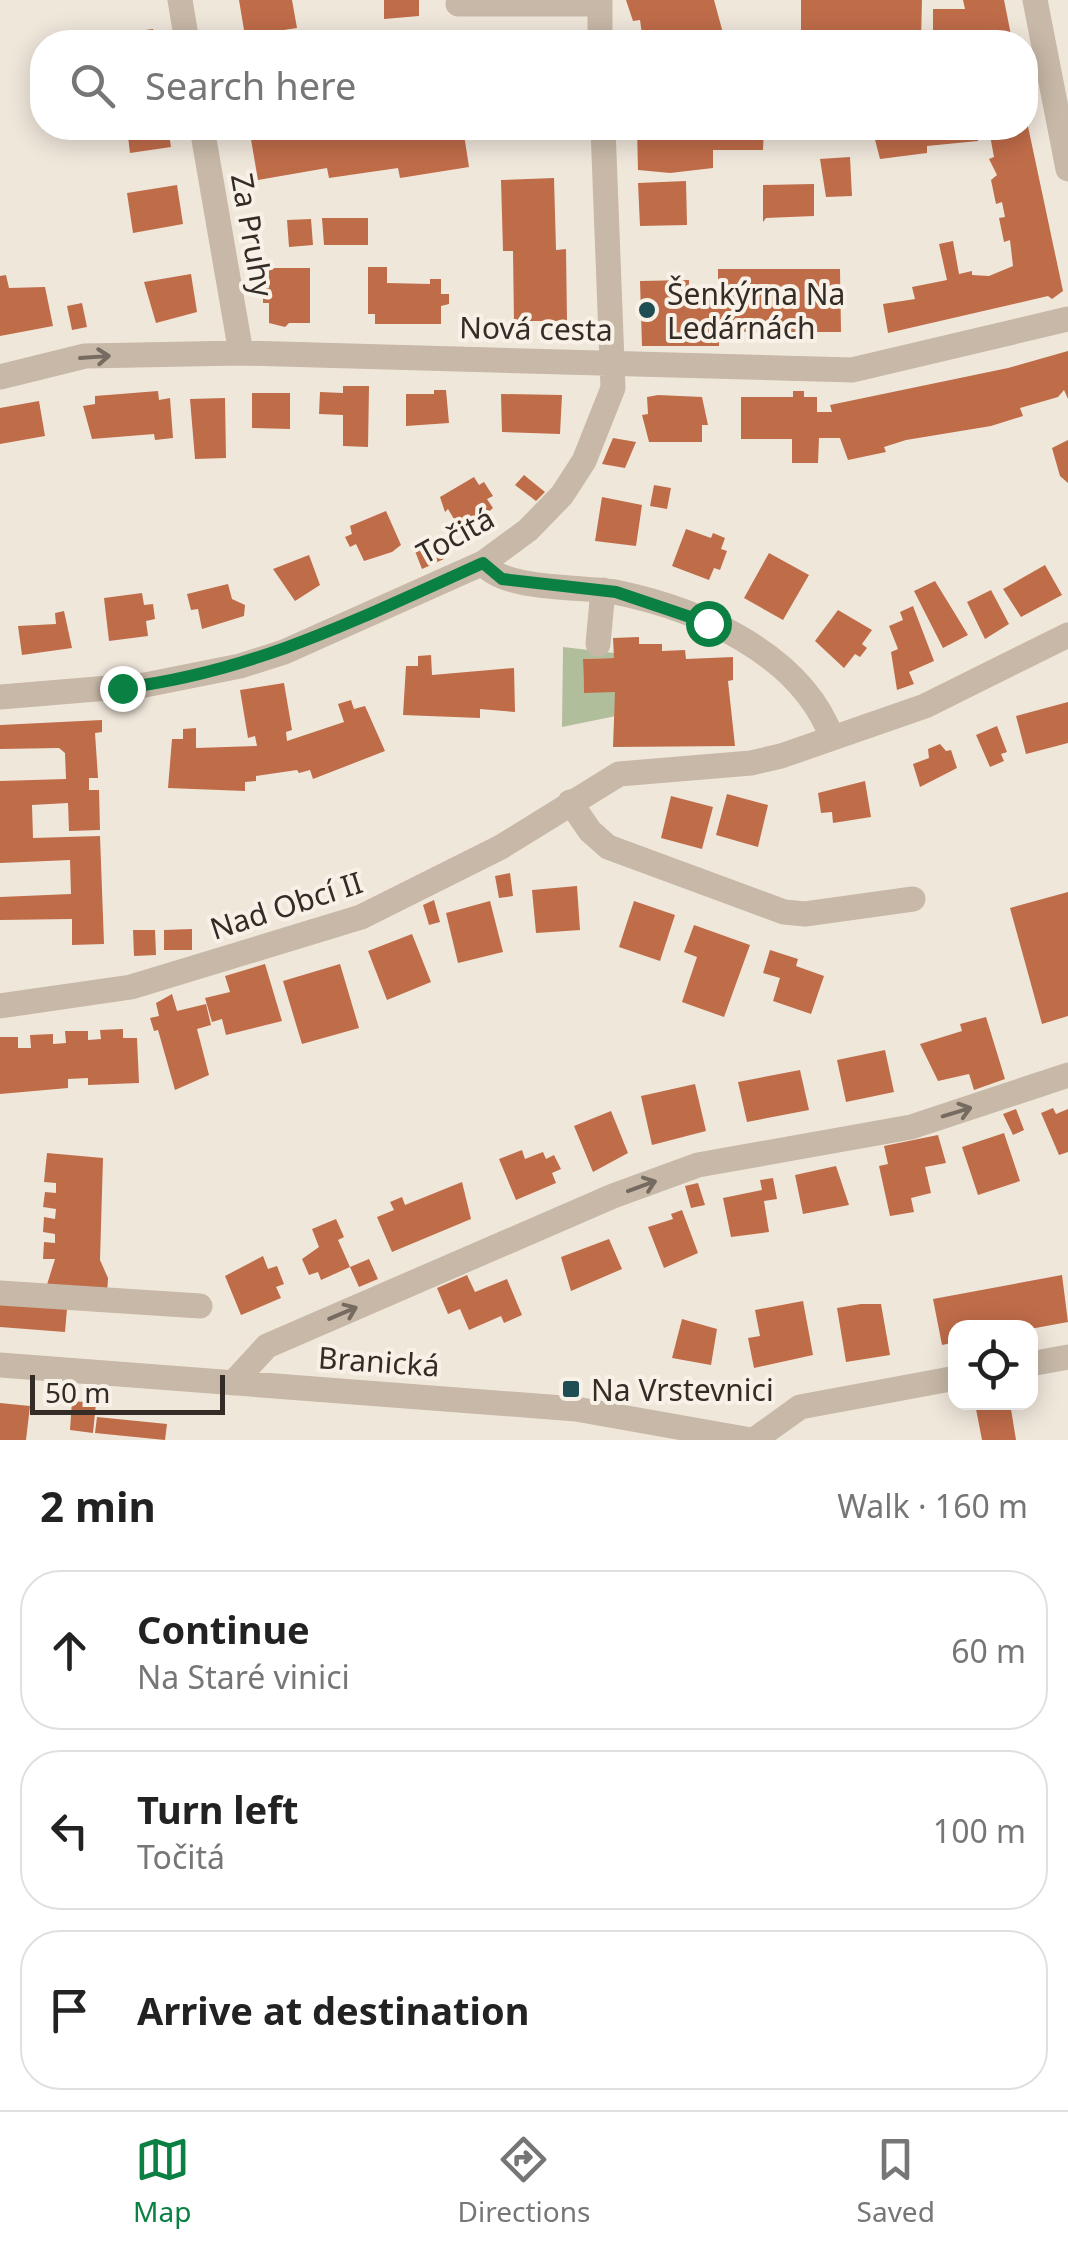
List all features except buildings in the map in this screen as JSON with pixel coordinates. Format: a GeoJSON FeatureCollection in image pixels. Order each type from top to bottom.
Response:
{"type":"FeatureCollection","features":[{"type":"Feature","properties":{"kind":"street"},"geometry":{"type":"LineString","coordinates":[[180,0],[185,30]]}},
{"type":"Feature","properties":{"kind":"street"},"geometry":{"type":"LineString","coordinates":[[1035,0],[1035,30]]}},
{"type":"Feature","properties":{"kind":"street"},"geometry":{"type":"LineString","coordinates":[[458,4],[600,2],[600,30]]}},
{"type":"Feature","properties":{"kind":"street"},"geometry":{"type":"LineString","coordinates":[[1038,72],[1068,170]]}},
{"type":"Feature","properties":{"kind":"street","name":"Za Pruhy"},"geometry":{"type":"LineString","coordinates":[[204,140],[240,353]]}},
{"type":"Feature","properties":{"kind":"street","name":"Točitá"},"geometry":{"type":"LineString","coordinates":[[0,697],[134,686],[240,666],[284,652],[483,563],[528,530],[575,477],[606,413],[614,362],[605,140]]}},
{"type":"Feature","properties":{"kind":"street","name":"Nová cesta"},"geometry":{"type":"LineString","coordinates":[[0,377],[85,356],[240,353],[852,370],[1068,319]]}},
{"type":"Feature","properties":{"kind":"street"},"geometry":{"type":"LineString","coordinates":[[483,563],[502,579],[603,590],[691,616],[752,646],[804,688],[832,738]]}},
{"type":"Feature","properties":{"kind":"street"},"geometry":{"type":"LineString","coordinates":[[598,644],[603,590]]}},
{"type":"Feature","properties":{"kind":"street","name":"Nad Obcí II"},"geometry":{"type":"LineString","coordinates":[[0,1006],[131,988],[360,917],[500,848],[570,802],[631,771],[751,762],[832,738],[925,706],[1068,635]]}},
{"type":"Feature","properties":{"kind":"street"},"geometry":{"type":"LineString","coordinates":[[570,802],[590,831],[608,846],[784,912],[806,914],[913,899]]}},
{"type":"Feature","properties":{"kind":"street"},"geometry":{"type":"LineString","coordinates":[[233,1382],[267,1346],[613,1196],[698,1166],[910,1127],[1068,1075]]}},
{"type":"Feature","properties":{"kind":"street"},"geometry":{"type":"LineString","coordinates":[[0,1293],[200,1306]]}},
{"type":"Feature","properties":{"kind":"street"},"geometry":{"type":"LineString","coordinates":[[1038,1363],[1068,1357]]}},
{"type":"Feature","properties":{"kind":"street","name":"Branická"},"geometry":{"type":"LineString","coordinates":[[0,1365],[576,1409],[753,1440]]}},
{"type":"Feature","properties":{"kind":"street"},"geometry":{"type":"LineString","coordinates":[[753,1440],[800,1407],[948,1379]]}},
{"type":"Feature","properties":{"kind":"green space"},"geometry":{"type":"Polygon","coordinates":[[[563,647],[614,653],[614,658],[583,659],[584,692],[615,692],[616,716],[562,727],[563,647]]]}},
{"type":"Feature","properties":{"kind":"place","name":"Šenkýrna Na Ledárnách"},"geometry":{"type":"Point","coordinates":[647,310]}},
{"type":"Feature","properties":{"kind":"place","name":"Na Vrstevnici"},"geometry":{"type":"Point","coordinates":[571,1389]}},
{"type":"Feature","properties":{"kind":"route"},"geometry":{"type":"LineString","coordinates":[[122,688],[182,680],[284,652],[483,563],[502,579],[616,592],[708,623]]}}]}
